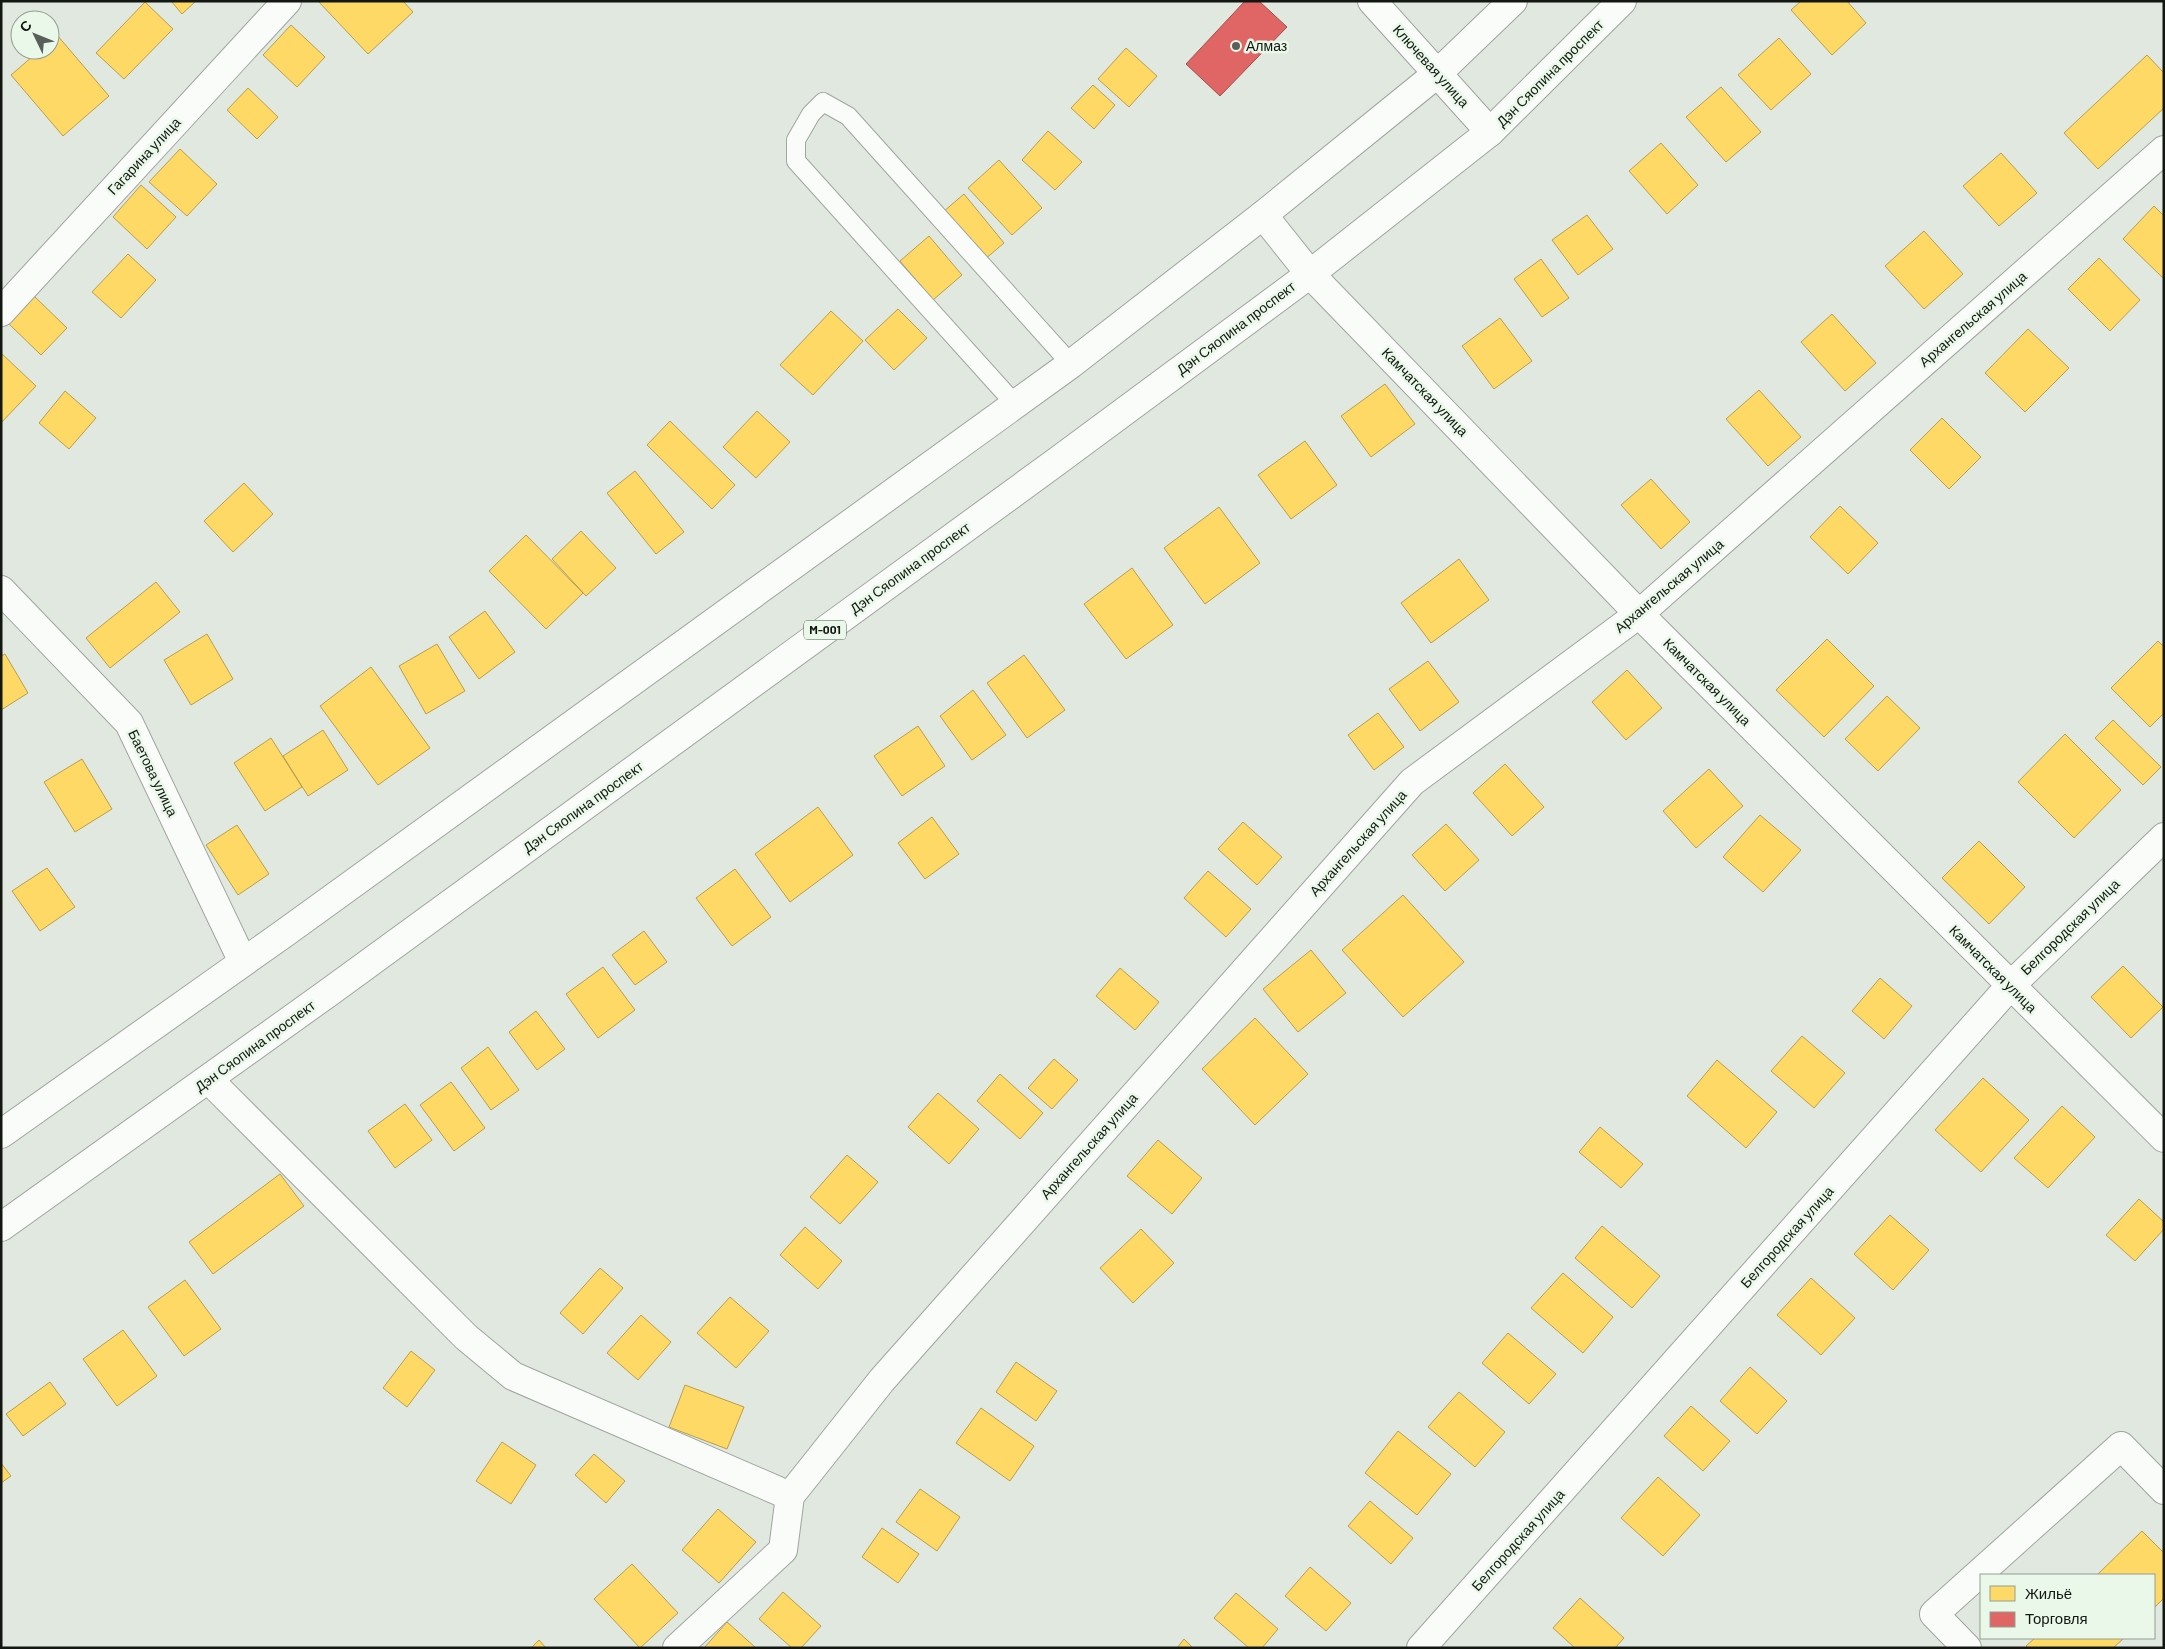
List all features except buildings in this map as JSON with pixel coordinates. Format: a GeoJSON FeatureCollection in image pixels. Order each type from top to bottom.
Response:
{"type":"FeatureCollection","features":[{"type":"Feature","properties":{"kind":"street","name":"Ключевая улица"},"geometry":{"type":"LineString","coordinates":[[1372,1],[1490,132]]}},
{"type":"Feature","properties":{"kind":"street"},"geometry":{"type":"LineString","coordinates":[[1,1134],[243,962],[1071,364],[1262,215],[1438,73],[1513,1]]}},
{"type":"Feature","properties":{"kind":"street","name":"Дэн Сяопина проспект"},"geometry":{"type":"LineString","coordinates":[[1,1227],[209,1080],[1310,274],[1490,132],[1622,1]]}},
{"type":"Feature","properties":{"kind":"street","name":"Гагарина улица"},"geometry":{"type":"LineString","coordinates":[[1,312],[281,3]]}},
{"type":"Feature","properties":{"kind":"street","name":"Архангельская улица"},"geometry":{"type":"LineString","coordinates":[[790,1496],[882,1380],[1412,782],[1639,614],[2164,150]]}},
{"type":"Feature","properties":{"kind":"street","name":"Камчатская улица"},"geometry":{"type":"LineString","coordinates":[[1262,215],[1310,274],[1639,614],[2164,1138]]}},
{"type":"Feature","properties":{"kind":"street","name":"Баетова улица"},"geometry":{"type":"LineString","coordinates":[[1,590],[129,723],[243,962]]}},
{"type":"Feature","properties":{"kind":"street","name":"Белгородская улица"},"geometry":{"type":"LineString","coordinates":[[1422,1648],[2010,986],[2164,837]]}},
{"type":"Feature","properties":{"kind":"street"},"geometry":{"type":"LineString","coordinates":[[209,1080],[466,1338],[513,1376],[790,1496],[783,1550],[677,1648]]}},
{"type":"Feature","properties":{"kind":"street"},"geometry":{"type":"LineString","coordinates":[[1967,1648],[1934,1614],[2121,1446],[2164,1490]]}},
{"type":"Feature","properties":{"kind":"lane"},"geometry":{"type":"LineString","coordinates":[[1015,404],[796,161],[796,140],[811,114],[823,102],[848,116],[1071,364]]}},
{"type":"Feature","properties":{"kind":"place","name":"Алмаз"},"geometry":{"type":"Point","coordinates":[1236,46]}}]}
